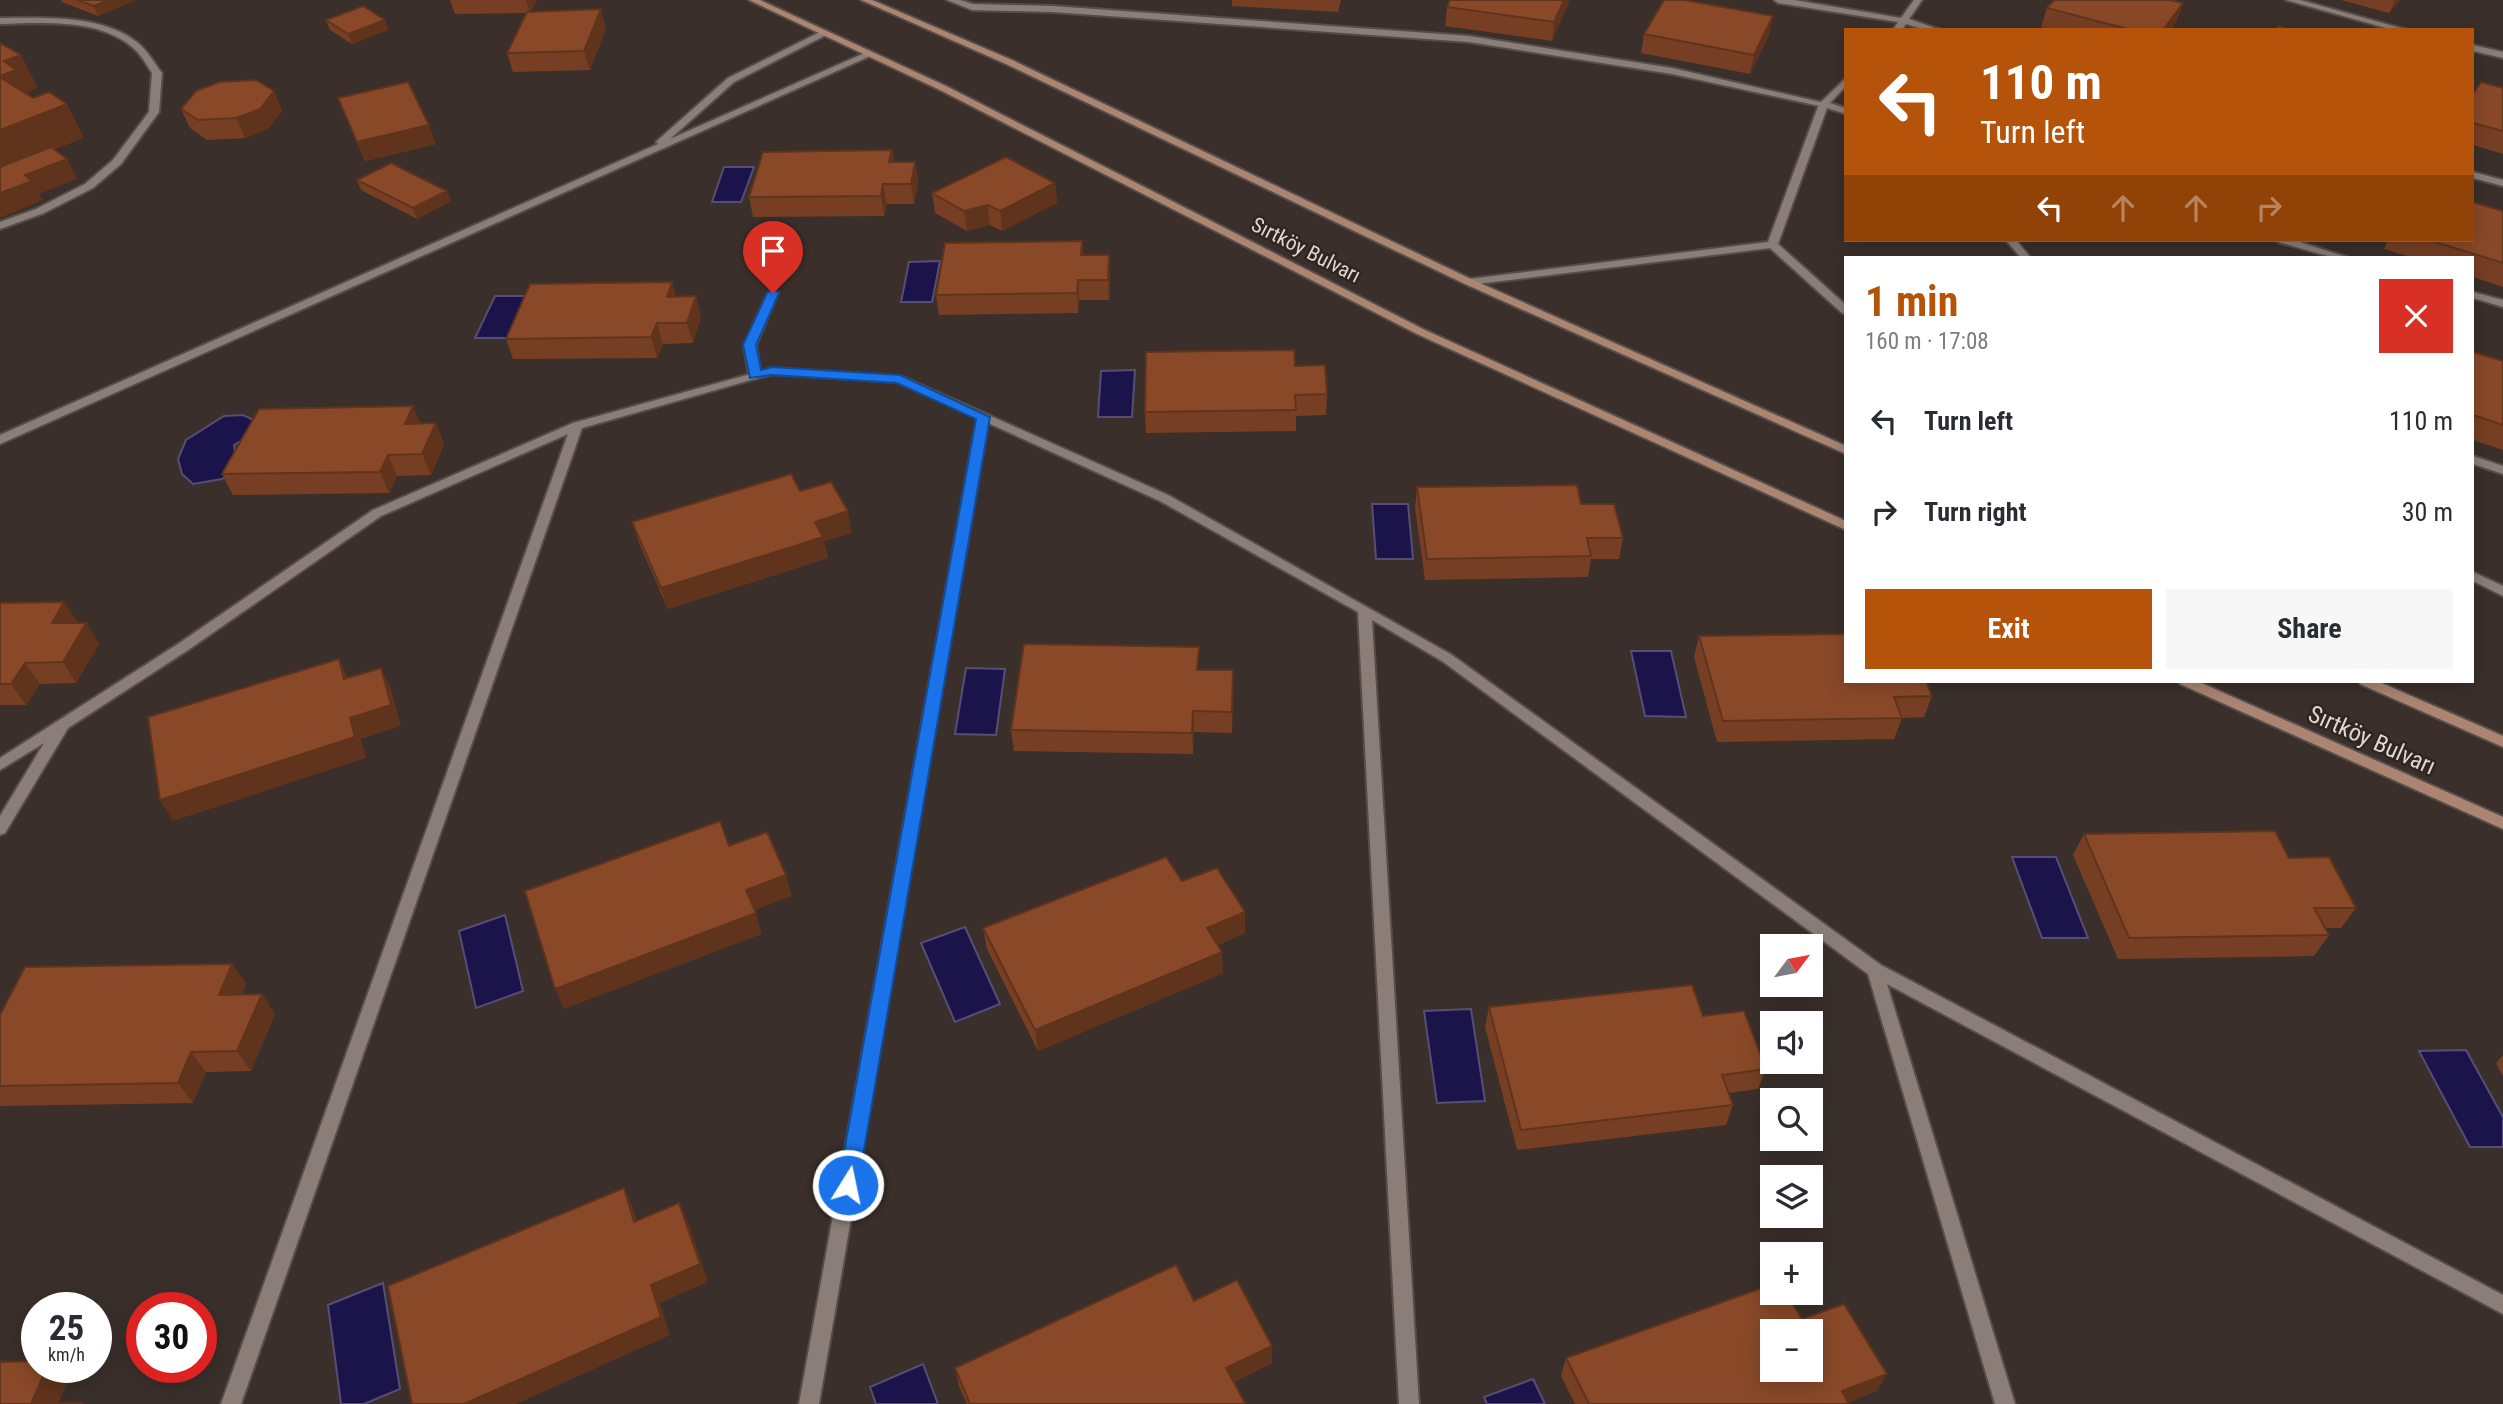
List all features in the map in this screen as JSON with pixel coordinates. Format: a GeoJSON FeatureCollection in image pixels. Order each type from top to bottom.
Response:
{"type":"FeatureCollection","features":[{"type":"Feature","properties":{"kind":"main road","name":"Sırtköy Bulvarı"},"geometry":{"type":"LineString","coordinates":[[753,0],[943,88],[1421,332],[1844,525]]}},
{"type":"Feature","properties":{"kind":"main road","name":"Sırtköy Bulvarı"},"geometry":{"type":"LineString","coordinates":[[865,0],[1021,68],[1469,282],[1844,449]]}},
{"type":"Feature","properties":{"kind":"main road","name":"Sırtköy Bulvarı"},"geometry":{"type":"LineString","coordinates":[[2189,683],[2503,823]]}},
{"type":"Feature","properties":{"kind":"main road","name":"Sırtköy Bulvarı"},"geometry":{"type":"LineString","coordinates":[[2370,683],[2503,742]]}},
{"type":"Feature","properties":{"kind":"street"},"geometry":{"type":"LineString","coordinates":[[951,0],[972,7],[1053,9],[1469,39],[1672,71],[1844,110]]}},
{"type":"Feature","properties":{"kind":"street"},"geometry":{"type":"LineString","coordinates":[[1778,0],[1905,21],[1930,28]]}},
{"type":"Feature","properties":{"kind":"street"},"geometry":{"type":"LineString","coordinates":[[1899,28],[1918,0]]}},
{"type":"Feature","properties":{"kind":"street"},"geometry":{"type":"LineString","coordinates":[[2290,0],[2396,28]]}},
{"type":"Feature","properties":{"kind":"street"},"geometry":{"type":"LineString","coordinates":[[0,21],[47,21],[103,28],[135,44],[157,73],[154,111],[117,162],[89,186],[40,211],[0,226]]}},
{"type":"Feature","properties":{"kind":"street"},"geometry":{"type":"LineString","coordinates":[[650,151],[731,80],[825,33]]}},
{"type":"Feature","properties":{"kind":"street"},"geometry":{"type":"LineString","coordinates":[[2474,48],[2503,55]]}},
{"type":"Feature","properties":{"kind":"street"},"geometry":{"type":"LineString","coordinates":[[0,440],[870,54]]}},
{"type":"Feature","properties":{"kind":"street"},"geometry":{"type":"LineString","coordinates":[[1772,245],[1824,104],[1844,83]]}},
{"type":"Feature","properties":{"kind":"street"},"geometry":{"type":"LineString","coordinates":[[2474,175],[2503,183]]}},
{"type":"Feature","properties":{"kind":"street"},"geometry":{"type":"LineString","coordinates":[[2013,242],[2024,256]]}},
{"type":"Feature","properties":{"kind":"street"},"geometry":{"type":"LineString","coordinates":[[2289,242],[2338,256]]}},
{"type":"Feature","properties":{"kind":"street"},"geometry":{"type":"LineString","coordinates":[[1469,282],[1772,245],[1844,309]]}},
{"type":"Feature","properties":{"kind":"street"},"geometry":{"type":"LineString","coordinates":[[755,376],[750,345],[773,293]]}},
{"type":"Feature","properties":{"kind":"street"},"geometry":{"type":"LineString","coordinates":[[2474,295],[2503,304]]}},
{"type":"Feature","properties":{"kind":"street"},"geometry":{"type":"LineString","coordinates":[[0,765],[183,647],[377,513],[577,426],[772,371],[900,379],[1164,498],[1365,610],[1447,658],[1875,970],[2503,1305]]}},
{"type":"Feature","properties":{"kind":"street"},"geometry":{"type":"LineString","coordinates":[[809,1404],[983,417]]}},
{"type":"Feature","properties":{"kind":"street"},"geometry":{"type":"LineString","coordinates":[[232,1404],[577,426]]}},
{"type":"Feature","properties":{"kind":"street"},"geometry":{"type":"LineString","coordinates":[[2474,460],[2503,470]]}},
{"type":"Feature","properties":{"kind":"street"},"geometry":{"type":"LineString","coordinates":[[2474,577],[2503,592]]}},
{"type":"Feature","properties":{"kind":"street"},"geometry":{"type":"LineString","coordinates":[[1365,610],[1409,1404]]}},
{"type":"Feature","properties":{"kind":"street"},"geometry":{"type":"LineString","coordinates":[[0,829],[63,725]]}},
{"type":"Feature","properties":{"kind":"street"},"geometry":{"type":"LineString","coordinates":[[1875,970],[2005,1404]]}},
{"type":"Feature","properties":{"kind":"shaded area"},"geometry":{"type":"Polygon","coordinates":[[[724,167],[754,167],[741,202],[712,202],[724,167]]]}},
{"type":"Feature","properties":{"kind":"shaded area"},"geometry":{"type":"Polygon","coordinates":[[[940,261],[932,302],[901,302],[909,262],[940,261]]]}},
{"type":"Feature","properties":{"kind":"shaded area"},"geometry":{"type":"Polygon","coordinates":[[[495,296],[528,296],[508,338],[475,338],[495,296]]]}},
{"type":"Feature","properties":{"kind":"shaded area"},"geometry":{"type":"Polygon","coordinates":[[[1135,370],[1132,417],[1098,417],[1101,371],[1135,370]]]}},
{"type":"Feature","properties":{"kind":"shaded area"},"geometry":{"type":"Polygon","coordinates":[[[243,415],[256,421],[251,435],[234,445],[237,468],[222,479],[193,484],[182,474],[178,459],[186,440],[224,416],[243,415]]]}},
{"type":"Feature","properties":{"kind":"shaded area"},"geometry":{"type":"Polygon","coordinates":[[[1372,504],[1408,504],[1413,559],[1376,559],[1372,504]]]}},
{"type":"Feature","properties":{"kind":"shaded area"},"geometry":{"type":"Polygon","coordinates":[[[1631,651],[1671,651],[1686,717],[1645,716],[1631,651]]]}},
{"type":"Feature","properties":{"kind":"shaded area"},"geometry":{"type":"Polygon","coordinates":[[[966,668],[1005,669],[996,735],[955,734],[966,668]]]}},
{"type":"Feature","properties":{"kind":"shaded area"},"geometry":{"type":"Polygon","coordinates":[[[2012,857],[2056,857],[2088,938],[2042,938],[2012,857]]]}},
{"type":"Feature","properties":{"kind":"shaded area"},"geometry":{"type":"Polygon","coordinates":[[[505,915],[523,991],[476,1008],[459,931],[505,915]]]}},
{"type":"Feature","properties":{"kind":"shaded area"},"geometry":{"type":"Polygon","coordinates":[[[965,927],[1000,1004],[955,1022],[921,943],[965,927]]]}},
{"type":"Feature","properties":{"kind":"shaded area"},"geometry":{"type":"Polygon","coordinates":[[[1471,1009],[1485,1101],[1437,1103],[1424,1011],[1471,1009]]]}},
{"type":"Feature","properties":{"kind":"shaded area"},"geometry":{"type":"Polygon","coordinates":[[[2466,1050],[2503,1117],[2503,1147],[2470,1147],[2419,1051],[2466,1050]]]}},
{"type":"Feature","properties":{"kind":"shaded area"},"geometry":{"type":"Polygon","coordinates":[[[383,1283],[400,1389],[364,1404],[341,1404],[328,1305],[383,1283]]]}},
{"type":"Feature","properties":{"kind":"shaded area"},"geometry":{"type":"Polygon","coordinates":[[[923,1364],[938,1404],[876,1404],[870,1387],[923,1364]]]}},
{"type":"Feature","properties":{"kind":"shaded area"},"geometry":{"type":"Polygon","coordinates":[[[1533,1379],[1545,1404],[1487,1404],[1484,1397],[1533,1379]]]}},
{"type":"Feature","properties":{"kind":"building"},"geometry":{"type":"Polygon","coordinates":[[[77,0],[109,0],[94,6],[77,0]]]}},
{"type":"Feature","properties":{"kind":"building"},"geometry":{"type":"Polygon","coordinates":[[[1450,0],[1564,0],[1554,22],[1447,7],[1450,0]]]}},
{"type":"Feature","properties":{"kind":"building"},"geometry":{"type":"Polygon","coordinates":[[[1664,0],[1684,0],[1773,16],[1754,55],[1644,34],[1664,0]]]}},
{"type":"Feature","properties":{"kind":"building"},"geometry":{"type":"Polygon","coordinates":[[[2054,0],[2169,0],[2183,3],[2164,28],[2123,28],[2047,8],[2054,0]]]}},
{"type":"Feature","properties":{"kind":"building"},"geometry":{"type":"Polygon","coordinates":[[[363,6],[385,20],[348,34],[326,20],[363,6]]]}},
{"type":"Feature","properties":{"kind":"building"},"geometry":{"type":"Polygon","coordinates":[[[601,9],[584,51],[507,53],[527,12],[601,9]]]}},
{"type":"Feature","properties":{"kind":"building"},"geometry":{"type":"Polygon","coordinates":[[[0,43],[21,55],[4,61],[16,70],[0,76],[0,43]]]}},
{"type":"Feature","properties":{"kind":"building"},"geometry":{"type":"Polygon","coordinates":[[[0,77],[33,98],[49,92],[67,104],[0,130],[0,77]]]}},
{"type":"Feature","properties":{"kind":"building"},"geometry":{"type":"Polygon","coordinates":[[[256,80],[274,91],[260,109],[236,118],[198,120],[181,109],[196,91],[219,82],[256,80]]]}},
{"type":"Feature","properties":{"kind":"building"},"geometry":{"type":"Polygon","coordinates":[[[408,82],[429,125],[357,142],[338,98],[408,82]]]}},
{"type":"Feature","properties":{"kind":"building"},"geometry":{"type":"Polygon","coordinates":[[[2481,82],[2503,88],[2503,131],[2474,123],[2474,92],[2481,82]]]}},
{"type":"Feature","properties":{"kind":"building"},"geometry":{"type":"Polygon","coordinates":[[[51,147],[67,159],[25,175],[32,181],[0,193],[0,167],[51,147]]]}},
{"type":"Feature","properties":{"kind":"building"},"geometry":{"type":"Polygon","coordinates":[[[892,150],[889,162],[915,162],[911,184],[883,184],[881,196],[749,197],[763,152],[892,150]]]}},
{"type":"Feature","properties":{"kind":"building"},"geometry":{"type":"Polygon","coordinates":[[[1006,157],[1055,183],[1000,211],[988,205],[964,211],[932,193],[1006,157]]]}},
{"type":"Feature","properties":{"kind":"building"},"geometry":{"type":"Polygon","coordinates":[[[391,163],[447,191],[413,208],[357,180],[391,163]]]}},
{"type":"Feature","properties":{"kind":"building"},"geometry":{"type":"Polygon","coordinates":[[[2474,202],[2503,211],[2503,263],[2435,242],[2474,242],[2474,202]]]}},
{"type":"Feature","properties":{"kind":"building"},"geometry":{"type":"Polygon","coordinates":[[[1082,241],[1081,255],[1109,255],[1108,280],[1078,280],[1077,293],[936,295],[945,243],[1082,241]]]}},
{"type":"Feature","properties":{"kind":"building"},"geometry":{"type":"Polygon","coordinates":[[[672,282],[667,297],[696,296],[687,323],[657,323],[651,337],[506,339],[530,284],[672,282]]]}},
{"type":"Feature","properties":{"kind":"building"},"geometry":{"type":"Polygon","coordinates":[[[1294,350],[1295,366],[1325,365],[1327,394],[1295,395],[1296,410],[1145,412],[1146,352],[1294,350]]]}},
{"type":"Feature","properties":{"kind":"building"},"geometry":{"type":"Polygon","coordinates":[[[2474,352],[2503,361],[2503,425],[2474,415],[2474,352]]]}},
{"type":"Feature","properties":{"kind":"building"},"geometry":{"type":"Polygon","coordinates":[[[413,406],[405,424],[436,423],[422,454],[388,455],[380,472],[222,474],[259,409],[413,406]]]}},
{"type":"Feature","properties":{"kind":"building"},"geometry":{"type":"Polygon","coordinates":[[[791,474],[800,491],[831,482],[848,511],[815,522],[823,537],[661,588],[632,522],[791,474]]]}},
{"type":"Feature","properties":{"kind":"building"},"geometry":{"type":"Polygon","coordinates":[[[1577,485],[1581,504],[1614,504],[1623,538],[1587,538],[1591,556],[1427,559],[1417,487],[1577,485]]]}},
{"type":"Feature","properties":{"kind":"building"},"geometry":{"type":"Polygon","coordinates":[[[64,602],[52,623],[86,623],[63,662],[25,663],[11,684],[0,684],[0,603],[64,602]]]}},
{"type":"Feature","properties":{"kind":"building"},"geometry":{"type":"Polygon","coordinates":[[[1844,634],[1844,683],[1927,683],[1932,696],[1894,697],[1902,718],[1723,721],[1699,636],[1844,634]]]}},
{"type":"Feature","properties":{"kind":"building"},"geometry":{"type":"Polygon","coordinates":[[[1024,644],[1199,647],[1197,670],[1233,670],[1232,712],[1193,711],[1192,733],[1011,730],[1024,644]]]}},
{"type":"Feature","properties":{"kind":"building"},"geometry":{"type":"Polygon","coordinates":[[[339,659],[344,679],[381,668],[391,705],[350,718],[355,737],[160,800],[148,717],[339,659]]]}},
{"type":"Feature","properties":{"kind":"building"},"geometry":{"type":"Polygon","coordinates":[[[720,821],[729,846],[767,832],[786,875],[746,890],[756,913],[555,989],[525,891],[720,821]]]}},
{"type":"Feature","properties":{"kind":"building"},"geometry":{"type":"Polygon","coordinates":[[[2275,831],[2289,858],[2329,857],[2356,908],[2314,908],[2329,935],[2129,938],[2084,834],[2275,831]]]}},
{"type":"Feature","properties":{"kind":"building"},"geometry":{"type":"Polygon","coordinates":[[[1166,857],[1182,881],[1217,868],[1245,912],[1207,928],[1222,952],[1035,1030],[983,928],[1166,857]]]}},
{"type":"Feature","properties":{"kind":"building"},"geometry":{"type":"Polygon","coordinates":[[[232,964],[219,995],[262,994],[237,1051],[191,1052],[178,1083],[0,1086],[0,1015],[25,967],[232,964]]]}},
{"type":"Feature","properties":{"kind":"building"},"geometry":{"type":"Polygon","coordinates":[[[1692,985],[1703,1016],[1744,1011],[1760,1053],[1760,1070],[1722,1075],[1733,1105],[1521,1130],[1489,1007],[1692,985]]]}},
{"type":"Feature","properties":{"kind":"building"},"geometry":{"type":"Polygon","coordinates":[[[624,1188],[634,1222],[679,1203],[700,1264],[651,1285],[661,1317],[464,1404],[412,1404],[388,1286],[624,1188]]]}},
{"type":"Feature","properties":{"kind":"building"},"geometry":{"type":"Polygon","coordinates":[[[1176,1265],[1194,1301],[1237,1280],[1272,1346],[1226,1368],[1245,1403],[970,1404],[955,1368],[1176,1265]]]}},
{"type":"Feature","properties":{"kind":"building"},"geometry":{"type":"Polygon","coordinates":[[[1760,1289],[1760,1305],[1793,1305],[1802,1319],[1844,1304],[1887,1374],[1842,1391],[1849,1404],[1589,1404],[1566,1358],[1760,1289]]]}},
{"type":"Feature","properties":{"kind":"building"},"geometry":{"type":"Polygon","coordinates":[[[21,1361],[21,1383],[40,1383],[31,1404],[0,1404],[0,1362],[21,1361]]]}},
{"type":"Feature","properties":{"kind":"route"},"geometry":{"type":"LineString","coordinates":[[773,293],[750,345],[755,376],[772,371],[900,379],[983,417],[848,1185]]}}]}
